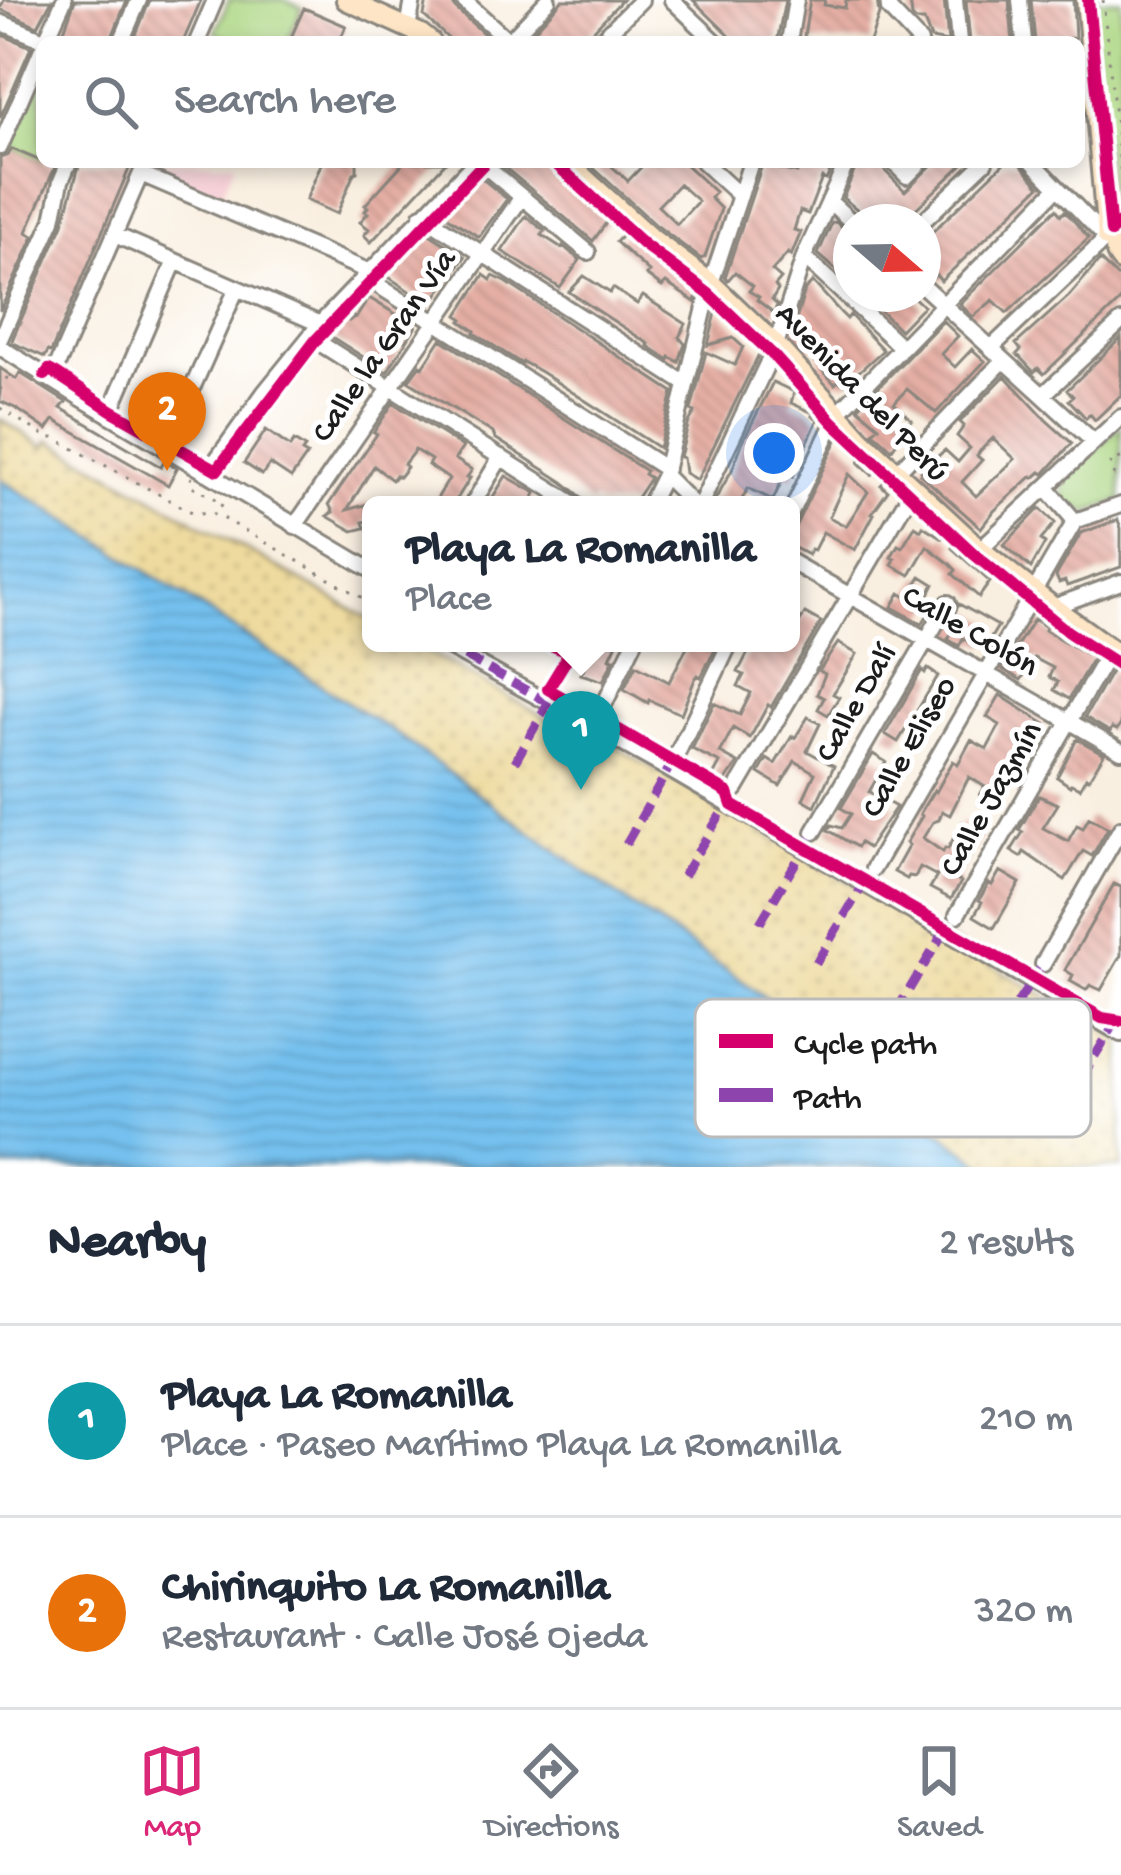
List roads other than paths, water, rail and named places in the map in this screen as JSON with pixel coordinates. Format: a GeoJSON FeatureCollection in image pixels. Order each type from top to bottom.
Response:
{"type":"FeatureCollection","features":[{"type":"Feature","properties":{"kind":"street"},"geometry":{"type":"LineString","coordinates":[[48,36],[64,0]]}},
{"type":"Feature","properties":{"kind":"street"},"geometry":{"type":"LineString","coordinates":[[124,36],[139,0]]}},
{"type":"Feature","properties":{"kind":"street"},"geometry":{"type":"LineString","coordinates":[[200,36],[215,0]]}},
{"type":"Feature","properties":{"kind":"street"},"geometry":{"type":"LineString","coordinates":[[346,0],[421,36]]}},
{"type":"Feature","properties":{"kind":"street"},"geometry":{"type":"LineString","coordinates":[[408,28],[413,0]]}},
{"type":"Feature","properties":{"kind":"street"},"geometry":{"type":"LineString","coordinates":[[463,0],[483,8],[505,36]]}},
{"type":"Feature","properties":{"kind":"street"},"geometry":{"type":"LineString","coordinates":[[515,36],[548,0]]}},
{"type":"Feature","properties":{"kind":"street"},"geometry":{"type":"LineString","coordinates":[[605,36],[641,0]]}},
{"type":"Feature","properties":{"kind":"street"},"geometry":{"type":"LineString","coordinates":[[672,0],[710,36]]}},
{"type":"Feature","properties":{"kind":"street"},"geometry":{"type":"LineString","coordinates":[[790,36],[796,0]]}},
{"type":"Feature","properties":{"kind":"street"},"geometry":{"type":"LineString","coordinates":[[888,0],[889,9],[914,36]]}},
{"type":"Feature","properties":{"kind":"street"},"geometry":{"type":"LineString","coordinates":[[956,0],[959,36]]}},
{"type":"Feature","properties":{"kind":"street"},"geometry":{"type":"LineString","coordinates":[[1020,0],[1023,36]]}},
{"type":"Feature","properties":{"kind":"street"},"geometry":{"type":"LineString","coordinates":[[1087,0],[1087,44],[1116,244]]}},
{"type":"Feature","properties":{"kind":"street"},"geometry":{"type":"LineString","coordinates":[[0,22],[36,40]]}},
{"type":"Feature","properties":{"kind":"street"},"geometry":{"type":"LineString","coordinates":[[0,147],[36,65]]}},
{"type":"Feature","properties":{"kind":"street"},"geometry":{"type":"LineString","coordinates":[[67,168],[53,220],[0,343],[51,380],[362,565]]}},
{"type":"Feature","properties":{"kind":"street"},"geometry":{"type":"LineString","coordinates":[[51,380],[144,168],[367,274],[665,472],[688,496]]}},
{"type":"Feature","properties":{"kind":"street"},"geometry":{"type":"LineString","coordinates":[[202,470],[315,330],[471,168]]}},
{"type":"Feature","properties":{"kind":"street"},"geometry":{"type":"LineString","coordinates":[[484,168],[588,252]]}},
{"type":"Feature","properties":{"kind":"street","name":"Avenida del Perú"},"geometry":{"type":"LineString","coordinates":[[573,168],[647,236],[712,283],[896,473],[980,549],[1116,652]]}},
{"type":"Feature","properties":{"kind":"street"},"geometry":{"type":"LineString","coordinates":[[710,168],[740,196]]}},
{"type":"Feature","properties":{"kind":"street"},"geometry":{"type":"LineString","coordinates":[[653,496],[665,472],[712,283],[750,168]]}},
{"type":"Feature","properties":{"kind":"street"},"geometry":{"type":"LineString","coordinates":[[701,496],[776,345],[804,257],[844,168]]}},
{"type":"Feature","properties":{"kind":"street"},"geometry":{"type":"LineString","coordinates":[[941,204],[979,168]]}},
{"type":"Feature","properties":{"kind":"street"},"geometry":{"type":"LineString","coordinates":[[1039,168],[1116,244]]}},
{"type":"Feature","properties":{"kind":"street"},"geometry":{"type":"LineString","coordinates":[[799,496],[838,413],[1058,188]]}},
{"type":"Feature","properties":{"kind":"street","name":"Calle la Gran Vía"},"geometry":{"type":"LineString","coordinates":[[296,526],[521,198]]}},
{"type":"Feature","properties":{"kind":"street"},"geometry":{"type":"LineString","coordinates":[[830,201],[833,204]]}},
{"type":"Feature","properties":{"kind":"street"},"geometry":{"type":"LineString","coordinates":[[422,215],[686,384]]}},
{"type":"Feature","properties":{"kind":"street"},"geometry":{"type":"LineString","coordinates":[[115,235],[237,288],[315,330],[391,388],[558,496]]}},
{"type":"Feature","properties":{"kind":"street"},"geometry":{"type":"LineString","coordinates":[[991,348],[1116,244]]}},
{"type":"Feature","properties":{"kind":"street"},"geometry":{"type":"LineString","coordinates":[[804,257],[901,347]]}},
{"type":"Feature","properties":{"kind":"street"},"geometry":{"type":"LineString","coordinates":[[109,415],[175,261]]}},
{"type":"Feature","properties":{"kind":"street"},"geometry":{"type":"LineString","coordinates":[[165,448],[237,288]]}},
{"type":"Feature","properties":{"kind":"street"},"geometry":{"type":"LineString","coordinates":[[942,304],[1094,442]]}},
{"type":"Feature","properties":{"kind":"street"},"geometry":{"type":"LineString","coordinates":[[1043,395],[1121,322]]}},
{"type":"Feature","properties":{"kind":"street"},"geometry":{"type":"LineString","coordinates":[[896,473],[1004,360]]}},
{"type":"Feature","properties":{"kind":"street"},"geometry":{"type":"LineString","coordinates":[[980,549],[1121,417]]}},
{"type":"Feature","properties":{"kind":"street"},"geometry":{"type":"LineString","coordinates":[[477,496],[501,457]]}},
{"type":"Feature","properties":{"kind":"street"},"geometry":{"type":"LineString","coordinates":[[1046,487],[1075,521],[1121,505]]}},
{"type":"Feature","properties":{"kind":"street"},"geometry":{"type":"LineString","coordinates":[[736,789],[913,488]]}},
{"type":"Feature","properties":{"kind":"street","name":"Calle Eliseo"},"geometry":{"type":"LineString","coordinates":[[873,869],[1075,521]]}},
{"type":"Feature","properties":{"kind":"street","name":"Calle Colón"},"geometry":{"type":"LineString","coordinates":[[800,567],[1121,751]]}},
{"type":"Feature","properties":{"kind":"street"},"geometry":{"type":"LineString","coordinates":[[1053,607],[1121,582]]}},
{"type":"Feature","properties":{"kind":"street","name":"Calle Dalí"},"geometry":{"type":"LineString","coordinates":[[814,832],[948,603]]}},
{"type":"Feature","properties":{"kind":"street"},"geometry":{"type":"LineString","coordinates":[[458,652],[1061,999]]}},
{"type":"Feature","properties":{"kind":"street"},"geometry":{"type":"LineString","coordinates":[[601,711],[630,652]]}},
{"type":"Feature","properties":{"kind":"street"},"geometry":{"type":"LineString","coordinates":[[677,754],[726,652]]}},
{"type":"Feature","properties":{"kind":"street","name":"Calle Jazmín"},"geometry":{"type":"LineString","coordinates":[[957,915],[1070,721],[1116,652]]}},
{"type":"Feature","properties":{"kind":"street"},"geometry":{"type":"LineString","coordinates":[[1043,964],[1121,828]]}},
{"type":"Feature","properties":{"kind":"street"},"geometry":{"type":"LineString","coordinates":[[1091,1016],[1121,1034]]}},
{"type":"Feature","properties":{"kind":"water"},"geometry":{"type":"Polygon","coordinates":[[[0,479],[402,738],[767,999],[695,999],[695,1137],[947,1137],[986,1167],[0,1167],[0,479]]]}},
{"type":"Feature","properties":{"kind":"place","name":"Chirinquito La Romanilla"},"geometry":{"type":"Point","coordinates":[167,471]}},
{"type":"Feature","properties":{"kind":"place","name":"Playa La Romanilla"},"geometry":{"type":"Point","coordinates":[581,790]}}]}
